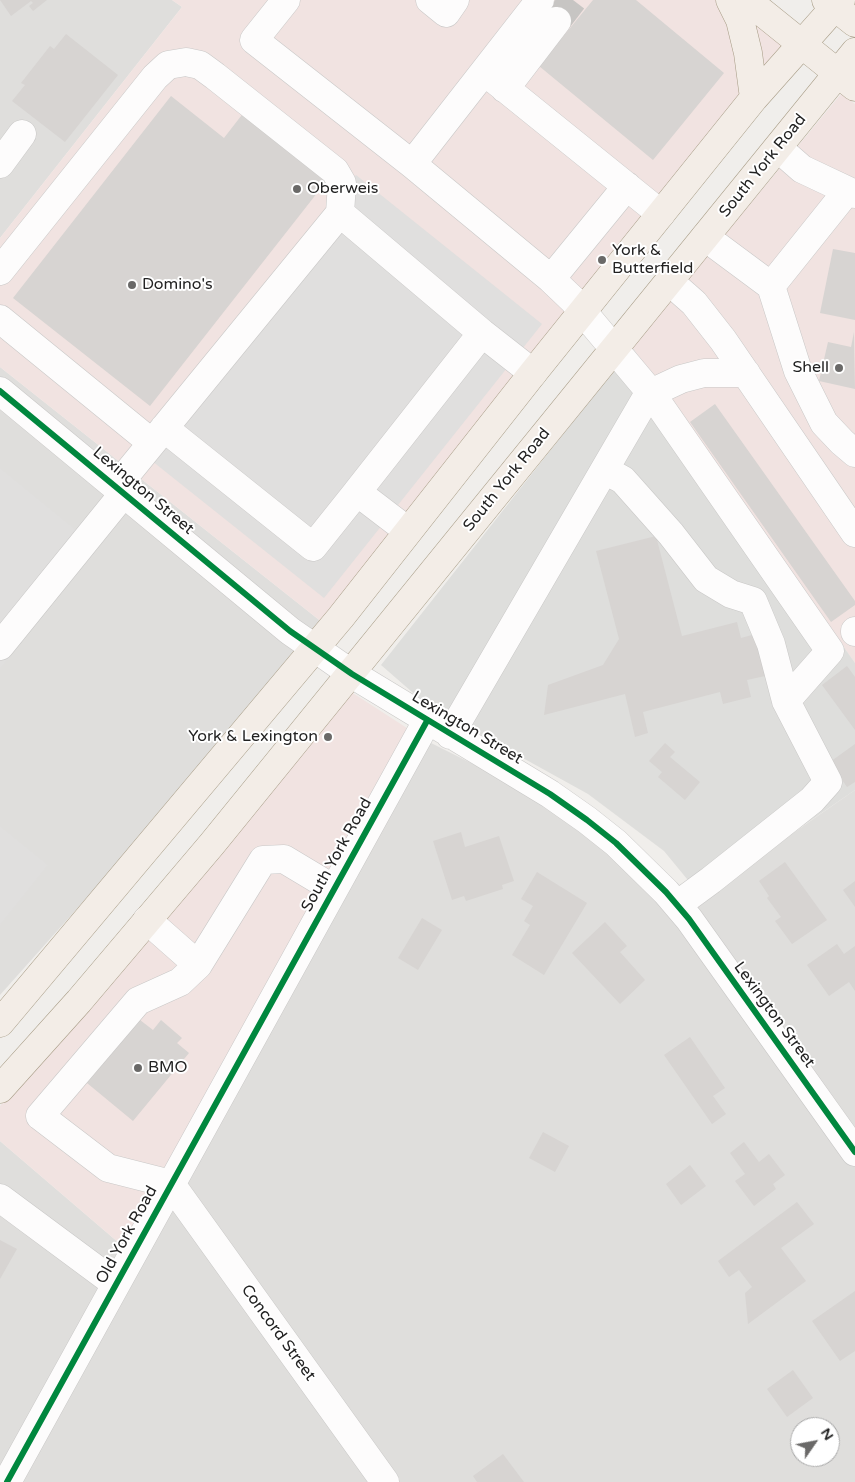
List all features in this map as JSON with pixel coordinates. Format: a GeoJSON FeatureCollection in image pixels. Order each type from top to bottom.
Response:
{"type":"FeatureCollection","features":[{"type":"Feature","properties":{"kind":"main road"},"geometry":{"type":"LineString","coordinates":[[730,0],[740,20],[748,53],[754,98]]}},
{"type":"Feature","properties":{"kind":"main road"},"geometry":{"type":"LineString","coordinates":[[747,0],[846,80]]}},
{"type":"Feature","properties":{"kind":"main road"},"geometry":{"type":"LineString","coordinates":[[0,1023],[315,648],[754,98],[802,44],[839,7]]}},
{"type":"Feature","properties":{"kind":"main road","name":"South York Road"},"geometry":{"type":"LineString","coordinates":[[0,1089],[79,1001],[352,674],[614,348],[778,148],[846,80],[855,52]]}},
{"type":"Feature","properties":{"kind":"street"},"geometry":{"type":"LineString","coordinates":[[286,0],[254,40],[412,164],[551,279],[583,311],[651,393],[830,651],[786,701]]}},
{"type":"Feature","properties":{"kind":"street"},"geometry":{"type":"LineString","coordinates":[[430,0],[446,12],[456,0]]}},
{"type":"Feature","properties":{"kind":"street"},"geometry":{"type":"LineString","coordinates":[[412,164],[495,81],[548,10]]}},
{"type":"Feature","properties":{"kind":"street"},"geometry":{"type":"LineString","coordinates":[[0,271],[155,77],[168,65],[186,62],[200,65],[335,171],[342,183],[340,213],[158,436],[120,490],[0,646]]}},
{"type":"Feature","properties":{"kind":"street"},"geometry":{"type":"LineString","coordinates":[[495,81],[661,214]]}},
{"type":"Feature","properties":{"kind":"street"},"geometry":{"type":"LineString","coordinates":[[0,164],[22,134]]}},
{"type":"Feature","properties":{"kind":"street"},"geometry":{"type":"LineString","coordinates":[[771,286],[851,193],[802,169],[778,148]]}},
{"type":"Feature","properties":{"kind":"street"},"geometry":{"type":"LineString","coordinates":[[551,279],[627,186]]}},
{"type":"Feature","properties":{"kind":"street"},"geometry":{"type":"LineString","coordinates":[[340,213],[482,333],[533,373]]}},
{"type":"Feature","properties":{"kind":"street"},"geometry":{"type":"LineString","coordinates":[[705,237],[771,286],[798,370],[824,423],[848,447]]}},
{"type":"Feature","properties":{"kind":"street"},"geometry":{"type":"LineString","coordinates":[[669,281],[694,303],[746,373],[855,533]]}},
{"type":"Feature","properties":{"kind":"street"},"geometry":{"type":"LineString","coordinates":[[0,319],[158,436],[313,547],[482,333]]}},
{"type":"Feature","properties":{"kind":"street"},"geometry":{"type":"LineString","coordinates":[[450,735],[645,400],[651,393],[681,379],[704,373],[746,373]]}},
{"type":"Feature","properties":{"kind":"street","name":"Lexington Street"},"geometry":{"type":"LineString","coordinates":[[0,391],[290,631],[352,674],[550,794],[587,820],[641,866],[689,919],[855,1152]]}},
{"type":"Feature","properties":{"kind":"street"},"geometry":{"type":"LineString","coordinates":[[605,470],[623,480],[671,534],[706,579],[731,594],[753,601],[771,644],[786,701],[828,782],[812,800],[677,905]]}},
{"type":"Feature","properties":{"kind":"street"},"geometry":{"type":"LineString","coordinates":[[357,492],[408,531]]}},
{"type":"Feature","properties":{"kind":"street","name":"South York Road"},"geometry":{"type":"LineString","coordinates":[[272,1002],[427,721]]}},
{"type":"Feature","properties":{"kind":"street"},"geometry":{"type":"LineString","coordinates":[[172,1184],[108,1168],[40,1116],[138,1001],[180,982],[198,965],[263,860],[284,859],[334,889]]}},
{"type":"Feature","properties":{"kind":"street"},"geometry":{"type":"LineString","coordinates":[[147,920],[198,965]]}},
{"type":"Feature","properties":{"kind":"street","name":"Old York Road"},"geometry":{"type":"LineString","coordinates":[[7,1482],[272,1002]]}},
{"type":"Feature","properties":{"kind":"street","name":"Concord Street"},"geometry":{"type":"LineString","coordinates":[[172,1184],[385,1482]]}},
{"type":"Feature","properties":{"kind":"street"},"geometry":{"type":"LineString","coordinates":[[0,1198],[116,1284]]}},
{"type":"Feature","properties":{"kind":"shaded area"},"geometry":{"type":"Polygon","coordinates":[[[0,0],[172,0],[182,7],[0,238],[0,0]]]}},
{"type":"Feature","properties":{"kind":"shaded area"},"geometry":{"type":"Polygon","coordinates":[[[172,0],[733,0],[786,43],[328,627],[0,367],[0,238],[182,7],[172,0]]]}},
{"type":"Feature","properties":{"kind":"shaded area"},"geometry":{"type":"Polygon","coordinates":[[[841,94],[855,104],[855,663],[632,347],[841,94]]]}},
{"type":"Feature","properties":{"kind":"shaded area"},"geometry":{"type":"Polygon","coordinates":[[[356,175],[542,324],[324,598],[137,449],[356,175]]]}},
{"type":"Feature","properties":{"kind":"shaded area"},"geometry":{"type":"Polygon","coordinates":[[[632,347],[855,663],[855,790],[701,896],[664,851],[588,794],[427,705],[381,665],[632,347]]]}},
{"type":"Feature","properties":{"kind":"shaded area"},"geometry":{"type":"Polygon","coordinates":[[[0,367],[328,627],[0,995],[0,367]]]}},
{"type":"Feature","properties":{"kind":"shaded area"},"geometry":{"type":"Polygon","coordinates":[[[0,468],[98,548],[0,669],[0,468]]]}},
{"type":"Feature","properties":{"kind":"shaded area"},"geometry":{"type":"Polygon","coordinates":[[[345,688],[427,741],[140,1261],[0,1141],[0,1106],[345,688]]]}},
{"type":"Feature","properties":{"kind":"shaded area"},"geometry":{"type":"Polygon","coordinates":[[[427,741],[535,795],[606,850],[674,916],[855,790],[855,1482],[0,1482],[0,1141],[140,1261],[427,741]]]}},
{"type":"Feature","properties":{"kind":"shaded area"},"geometry":{"type":"Polygon","coordinates":[[[0,826],[48,865],[0,925],[0,826]]]}},
{"type":"Feature","properties":{"kind":"building"},"geometry":{"type":"Polygon","coordinates":[[[0,0],[47,0],[33,11],[29,6],[33,3],[31,1],[11,16],[0,0]]]}},
{"type":"Feature","properties":{"kind":"building"},"geometry":{"type":"Polygon","coordinates":[[[593,0],[636,0],[724,73],[653,160],[539,66],[593,0]]]}},
{"type":"Feature","properties":{"kind":"building"},"geometry":{"type":"Polygon","coordinates":[[[66,34],[118,75],[65,142],[12,101],[25,85],[21,83],[50,46],[54,49],[66,34]]]}},
{"type":"Feature","properties":{"kind":"building"},"geometry":{"type":"Polygon","coordinates":[[[171,96],[224,138],[248,107],[332,174],[150,406],[13,298],[171,96]]]}},
{"type":"Feature","properties":{"kind":"building","name":"Shell"},"geometry":{"type":"Polygon","coordinates":[[[833,249],[855,253],[855,320],[820,313],[833,249]]]}},
{"type":"Feature","properties":{"kind":"building","name":"Shell"},"geometry":{"type":"Polygon","coordinates":[[[854,332],[855,389],[819,381],[828,342],[851,347],[854,332]]]}},
{"type":"Feature","properties":{"kind":"building"},"geometry":{"type":"Polygon","coordinates":[[[715,404],[855,601],[855,605],[831,622],[690,422],[715,404]]]}},
{"type":"Feature","properties":{"kind":"building"},"geometry":{"type":"Polygon","coordinates":[[[656,536],[682,636],[737,622],[741,638],[763,632],[774,674],[747,680],[751,697],[723,704],[720,692],[643,712],[648,733],[635,737],[625,694],[544,715],[548,685],[603,665],[619,639],[596,551],[656,536]]]}},
{"type":"Feature","properties":{"kind":"building"},"geometry":{"type":"Polygon","coordinates":[[[847,666],[855,677],[855,730],[822,685],[847,666]]]}},
{"type":"Feature","properties":{"kind":"building"},"geometry":{"type":"Polygon","coordinates":[[[665,743],[675,752],[670,757],[700,782],[685,800],[658,777],[662,772],[649,761],[665,743]]]}},
{"type":"Feature","properties":{"kind":"building"},"geometry":{"type":"Polygon","coordinates":[[[855,744],[855,782],[847,787],[830,762],[855,744]]]}},
{"type":"Feature","properties":{"kind":"building"},"geometry":{"type":"Polygon","coordinates":[[[461,832],[465,847],[499,836],[514,881],[502,885],[503,889],[466,901],[464,896],[452,900],[433,841],[461,832]]]}},
{"type":"Feature","properties":{"kind":"building"},"geometry":{"type":"Polygon","coordinates":[[[785,862],[827,920],[792,944],[775,921],[781,917],[767,898],[769,896],[759,881],[785,862]]]}},
{"type":"Feature","properties":{"kind":"building"},"geometry":{"type":"Polygon","coordinates":[[[537,872],[587,903],[544,975],[512,955],[530,925],[524,921],[533,906],[521,899],[537,872]]]}},
{"type":"Feature","properties":{"kind":"building"},"geometry":{"type":"Polygon","coordinates":[[[855,881],[855,907],[843,890],[855,881]]]}},
{"type":"Feature","properties":{"kind":"building"},"geometry":{"type":"Polygon","coordinates":[[[422,918],[442,930],[418,970],[398,958],[422,918]]]}},
{"type":"Feature","properties":{"kind":"building"},"geometry":{"type":"Polygon","coordinates":[[[605,922],[627,946],[620,952],[645,980],[620,1004],[572,953],[605,922]]]}},
{"type":"Feature","properties":{"kind":"building"},"geometry":{"type":"Polygon","coordinates":[[[837,944],[844,954],[855,946],[855,991],[849,982],[829,996],[807,965],[837,944]]]}},
{"type":"Feature","properties":{"kind":"building","name":"BMO"},"geometry":{"type":"Polygon","coordinates":[[[140,1020],[153,1030],[161,1020],[182,1038],[177,1043],[189,1053],[133,1121],[87,1083],[140,1020]]]}},
{"type":"Feature","properties":{"kind":"building"},"geometry":{"type":"Polygon","coordinates":[[[690,1037],[725,1088],[713,1096],[726,1114],[712,1124],[664,1055],[690,1037]]]}},
{"type":"Feature","properties":{"kind":"building"},"geometry":{"type":"Polygon","coordinates":[[[543,1132],[569,1146],[555,1172],[529,1158],[543,1132]]]}},
{"type":"Feature","properties":{"kind":"building"},"geometry":{"type":"Polygon","coordinates":[[[744,1142],[759,1162],[769,1154],[785,1175],[773,1184],[776,1189],[754,1206],[735,1181],[745,1174],[730,1153],[744,1142]]]}},
{"type":"Feature","properties":{"kind":"building"},"geometry":{"type":"Polygon","coordinates":[[[690,1165],[706,1186],[681,1205],[666,1184],[690,1165]]]}},
{"type":"Feature","properties":{"kind":"building"},"geometry":{"type":"Polygon","coordinates":[[[797,1202],[814,1224],[781,1248],[806,1281],[748,1324],[745,1293],[752,1287],[739,1270],[729,1277],[718,1261],[797,1202]]]}},
{"type":"Feature","properties":{"kind":"building"},"geometry":{"type":"Polygon","coordinates":[[[0,1240],[17,1249],[0,1279],[0,1240]]]}},
{"type":"Feature","properties":{"kind":"building"},"geometry":{"type":"Polygon","coordinates":[[[855,1291],[855,1351],[840,1361],[812,1321],[855,1291]]]}},
{"type":"Feature","properties":{"kind":"building"},"geometry":{"type":"Polygon","coordinates":[[[793,1370],[813,1398],[787,1417],[767,1389],[793,1370]]]}},
{"type":"Feature","properties":{"kind":"building"},"geometry":{"type":"Polygon","coordinates":[[[503,1454],[524,1482],[477,1482],[473,1476],[503,1454]]]}},
{"type":"Feature","properties":{"kind":"tunnel"},"geometry":{"type":"LineString","coordinates":[[557,21],[573,0]]}},
{"type":"Feature","properties":{"kind":"cycle path"},"geometry":{"type":"LineString","coordinates":[[0,391],[290,631],[352,674],[550,794],[616,843],[666,892],[689,919],[855,1152]]}},
{"type":"Feature","properties":{"kind":"cycle path"},"geometry":{"type":"LineString","coordinates":[[7,1482],[427,721]]}},
{"type":"Feature","properties":{"kind":"place","name":"Oberweis"},"geometry":{"type":"Point","coordinates":[297,189]}},
{"type":"Feature","properties":{"kind":"place","name":"York & Butterfield"},"geometry":{"type":"Point","coordinates":[602,260]}},
{"type":"Feature","properties":{"kind":"place","name":"Domino's"},"geometry":{"type":"Point","coordinates":[132,285]}},
{"type":"Feature","properties":{"kind":"place","name":"Shell"},"geometry":{"type":"Point","coordinates":[839,368]}},
{"type":"Feature","properties":{"kind":"place","name":"York & Lexington"},"geometry":{"type":"Point","coordinates":[328,737]}},
{"type":"Feature","properties":{"kind":"place","name":"BMO"},"geometry":{"type":"Point","coordinates":[138,1068]}}]}
